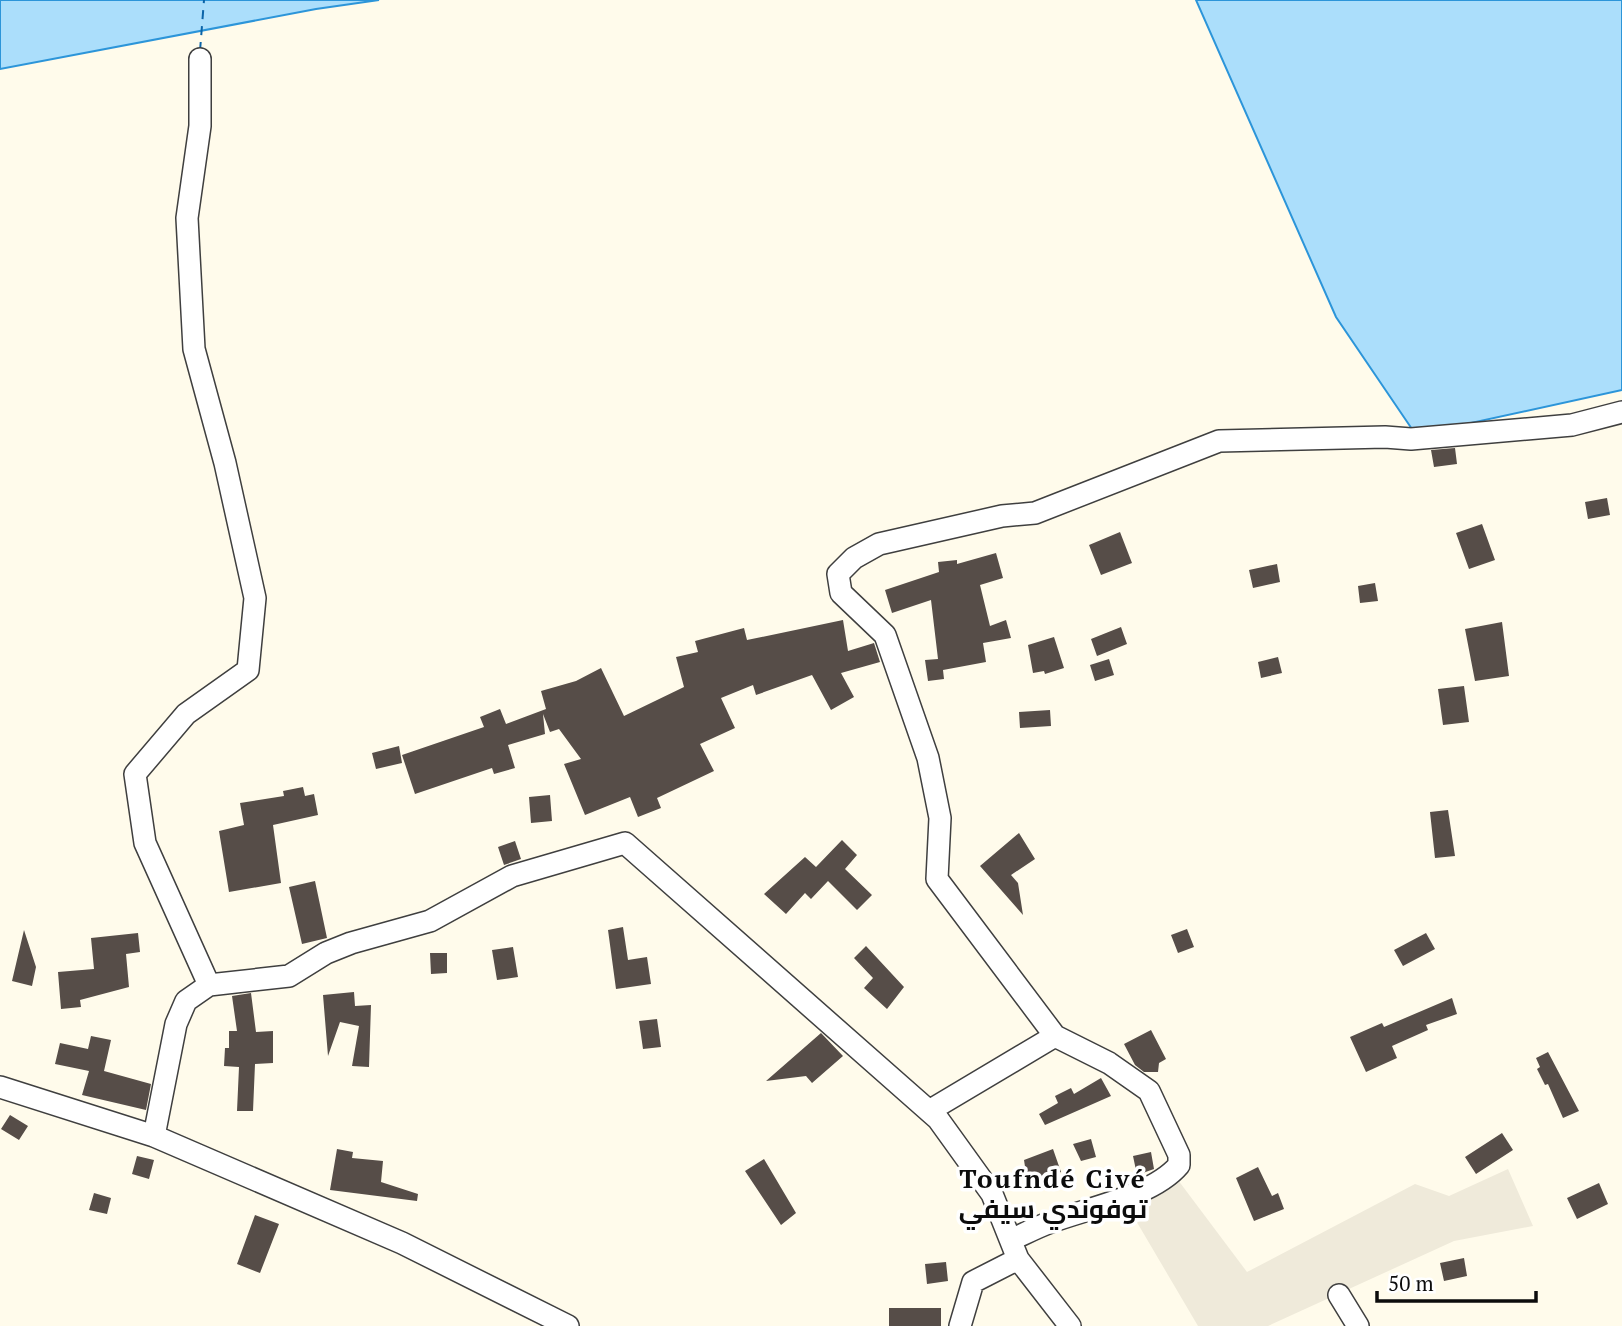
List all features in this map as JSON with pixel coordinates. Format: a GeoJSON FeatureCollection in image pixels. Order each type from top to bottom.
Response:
{"type":"FeatureCollection","features":[{"type":"Feature","properties":{"kind":"street"},"geometry":{"type":"LineString","coordinates":[[200,59],[200,126],[187,218],[194,349],[225,463],[256,598],[248,670],[186,714],[135,774],[145,843],[209,985]]}},
{"type":"Feature","properties":{"kind":"street"},"geometry":{"type":"LineString","coordinates":[[960,1326],[973,1282],[1050,1223],[1123,1198],[1172,1174],[1179,1166],[1179,1155],[1149,1091],[1110,1063],[1055,1036],[937,879],[940,818],[928,758],[885,635],[841,593],[838,574],[854,558],[878,544],[1002,516],[1035,513],[1219,441],[1385,436],[1411,439],[1572,425],[1622,412]]}},
{"type":"Feature","properties":{"kind":"street"},"geometry":{"type":"LineString","coordinates":[[154,1136],[176,1024],[186,1001],[209,985],[289,976],[326,953],[351,943],[430,921],[512,876],[625,843],[929,1111],[992,1194],[1015,1250],[1070,1326]]}},
{"type":"Feature","properties":{"kind":"street"},"geometry":{"type":"LineString","coordinates":[[929,1111],[1055,1036]]}},
{"type":"Feature","properties":{"kind":"street"},"geometry":{"type":"LineString","coordinates":[[0,1087],[154,1136],[402,1243],[568,1326]]}},
{"type":"Feature","properties":{"kind":"street"},"geometry":{"type":"LineString","coordinates":[[1339,1295],[1359,1326]]}},
{"type":"Feature","properties":{"kind":"shaded area"},"geometry":{"type":"Polygon","coordinates":[[[1508,1169],[1533,1226],[1454,1241],[1268,1326],[1198,1326],[1125,1202],[1175,1176],[1247,1272],[1415,1184],[1449,1196],[1508,1169]]]}},
{"type":"Feature","properties":{"kind":"water"},"geometry":{"type":"Polygon","coordinates":[[[0,0],[379,0],[316,9],[0,69],[0,0]]]}},
{"type":"Feature","properties":{"kind":"water"},"geometry":{"type":"Polygon","coordinates":[[[1196,0],[1622,0],[1622,390],[1416,435],[1336,317],[1196,0]]]}},
{"type":"Feature","properties":{"kind":"building"},"geometry":{"type":"Polygon","coordinates":[[[1455,448],[1457,464],[1434,467],[1431,450],[1455,448]]]}},
{"type":"Feature","properties":{"kind":"building"},"geometry":{"type":"Polygon","coordinates":[[[1607,498],[1610,515],[1588,519],[1585,502],[1607,498]]]}},
{"type":"Feature","properties":{"kind":"building"},"geometry":{"type":"Polygon","coordinates":[[[1482,524],[1495,560],[1469,569],[1456,533],[1482,524]]]}},
{"type":"Feature","properties":{"kind":"building"},"geometry":{"type":"Polygon","coordinates":[[[1120,532],[1132,563],[1101,575],[1089,545],[1120,532]]]}},
{"type":"Feature","properties":{"kind":"building"},"geometry":{"type":"Polygon","coordinates":[[[996,553],[1003,578],[980,585],[990,626],[1006,620],[1011,638],[983,643],[986,662],[943,670],[944,679],[928,681],[925,660],[938,659],[931,600],[892,613],[885,590],[939,572],[938,562],[957,560],[957,564],[996,553]]]}},
{"type":"Feature","properties":{"kind":"building"},"geometry":{"type":"Polygon","coordinates":[[[1277,564],[1280,582],[1253,588],[1249,570],[1277,564]]]}},
{"type":"Feature","properties":{"kind":"building"},"geometry":{"type":"Polygon","coordinates":[[[1375,583],[1378,601],[1360,603],[1358,586],[1375,583]]]}},
{"type":"Feature","properties":{"kind":"building"},"geometry":{"type":"Polygon","coordinates":[[[843,620],[848,651],[874,643],[880,662],[841,673],[854,697],[831,710],[812,675],[756,695],[753,685],[721,698],[735,728],[700,744],[714,771],[657,798],[661,808],[638,817],[630,797],[585,815],[564,764],[581,759],[559,729],[550,732],[543,714],[545,734],[508,745],[515,768],[494,774],[492,768],[415,794],[402,755],[484,727],[480,717],[500,709],[506,724],[546,709],[541,691],[576,681],[601,668],[624,716],[684,687],[676,657],[698,652],[695,641],[744,628],[747,640],[843,620]]]}},
{"type":"Feature","properties":{"kind":"building"},"geometry":{"type":"Polygon","coordinates":[[[1502,622],[1509,676],[1475,681],[1465,629],[1502,622]]]}},
{"type":"Feature","properties":{"kind":"building"},"geometry":{"type":"Polygon","coordinates":[[[1121,627],[1127,644],[1097,656],[1091,639],[1121,627]]]}},
{"type":"Feature","properties":{"kind":"building"},"geometry":{"type":"Polygon","coordinates":[[[1054,637],[1064,668],[1045,674],[1044,671],[1033,673],[1028,645],[1054,637]]]}},
{"type":"Feature","properties":{"kind":"building"},"geometry":{"type":"Polygon","coordinates":[[[1278,657],[1282,673],[1261,678],[1258,662],[1278,657]]]}},
{"type":"Feature","properties":{"kind":"building"},"geometry":{"type":"Polygon","coordinates":[[[1109,659],[1114,675],[1095,681],[1090,665],[1109,659]]]}},
{"type":"Feature","properties":{"kind":"building"},"geometry":{"type":"Polygon","coordinates":[[[1464,686],[1469,722],[1443,725],[1438,689],[1464,686]]]}},
{"type":"Feature","properties":{"kind":"building"},"geometry":{"type":"Polygon","coordinates":[[[1050,710],[1051,726],[1020,728],[1019,712],[1050,710]]]}},
{"type":"Feature","properties":{"kind":"building"},"geometry":{"type":"Polygon","coordinates":[[[399,746],[402,763],[376,769],[372,753],[399,746]]]}},
{"type":"Feature","properties":{"kind":"building"},"geometry":{"type":"Polygon","coordinates":[[[303,787],[305,796],[314,794],[318,815],[273,825],[281,883],[229,892],[219,831],[244,825],[240,803],[284,796],[283,791],[303,787]]]}},
{"type":"Feature","properties":{"kind":"building"},"geometry":{"type":"Polygon","coordinates":[[[550,795],[552,821],[531,823],[529,797],[550,795]]]}},
{"type":"Feature","properties":{"kind":"building"},"geometry":{"type":"Polygon","coordinates":[[[1448,810],[1455,856],[1435,858],[1430,812],[1448,810]]]}},
{"type":"Feature","properties":{"kind":"building"},"geometry":{"type":"Polygon","coordinates":[[[1019,833],[1035,859],[1011,875],[1018,883],[1023,915],[980,866],[1019,833]]]}},
{"type":"Feature","properties":{"kind":"building"},"geometry":{"type":"Polygon","coordinates":[[[842,840],[857,855],[845,869],[872,895],[857,910],[828,881],[811,899],[805,893],[786,914],[764,894],[805,857],[816,867],[842,840]]]}},
{"type":"Feature","properties":{"kind":"building"},"geometry":{"type":"Polygon","coordinates":[[[515,841],[521,859],[504,865],[498,847],[515,841]]]}},
{"type":"Feature","properties":{"kind":"building"},"geometry":{"type":"Polygon","coordinates":[[[315,881],[327,938],[302,944],[289,887],[315,881]]]}},
{"type":"Feature","properties":{"kind":"building"},"geometry":{"type":"Polygon","coordinates":[[[623,927],[628,960],[647,957],[651,984],[616,989],[608,930],[623,927]]]}},
{"type":"Feature","properties":{"kind":"building"},"geometry":{"type":"Polygon","coordinates":[[[1187,929],[1194,947],[1178,953],[1171,935],[1187,929]]]}},
{"type":"Feature","properties":{"kind":"building"},"geometry":{"type":"Polygon","coordinates":[[[24,930],[36,967],[32,986],[12,981],[24,930]]]}},
{"type":"Feature","properties":{"kind":"building"},"geometry":{"type":"Polygon","coordinates":[[[138,933],[140,952],[126,954],[129,987],[80,1000],[81,1007],[61,1009],[58,972],[94,969],[91,938],[138,933]]]}},
{"type":"Feature","properties":{"kind":"building"},"geometry":{"type":"Polygon","coordinates":[[[1426,933],[1435,949],[1403,966],[1394,950],[1426,933]]]}},
{"type":"Feature","properties":{"kind":"building"},"geometry":{"type":"Polygon","coordinates":[[[866,946],[904,987],[887,1009],[864,988],[873,978],[854,958],[866,946]]]}},
{"type":"Feature","properties":{"kind":"building"},"geometry":{"type":"Polygon","coordinates":[[[513,947],[518,977],[497,980],[492,950],[513,947]]]}},
{"type":"Feature","properties":{"kind":"building"},"geometry":{"type":"Polygon","coordinates":[[[430,953],[447,953],[447,973],[431,974],[430,953]]]}},
{"type":"Feature","properties":{"kind":"building"},"geometry":{"type":"Polygon","coordinates":[[[354,992],[355,1006],[371,1005],[369,1067],[352,1066],[359,1026],[340,1022],[328,1056],[323,995],[354,992]]]}},
{"type":"Feature","properties":{"kind":"building"},"geometry":{"type":"Polygon","coordinates":[[[251,993],[256,1032],[273,1031],[273,1063],[255,1064],[253,1111],[237,1111],[239,1067],[224,1066],[225,1048],[229,1048],[229,1031],[237,1031],[232,996],[251,993]]]}},
{"type":"Feature","properties":{"kind":"building"},"geometry":{"type":"Polygon","coordinates":[[[1452,998],[1457,1014],[1426,1025],[1428,1030],[1392,1046],[1397,1058],[1366,1072],[1350,1037],[1382,1023],[1384,1027],[1452,998]]]}},
{"type":"Feature","properties":{"kind":"building"},"geometry":{"type":"Polygon","coordinates":[[[657,1019],[661,1047],[643,1049],[639,1021],[657,1019]]]}},
{"type":"Feature","properties":{"kind":"building"},"geometry":{"type":"Polygon","coordinates":[[[1151,1030],[1166,1059],[1159,1063],[1158,1072],[1144,1072],[1135,1065],[1124,1044],[1151,1030]]]}},
{"type":"Feature","properties":{"kind":"building"},"geometry":{"type":"Polygon","coordinates":[[[821,1033],[843,1056],[812,1083],[806,1076],[766,1081],[821,1033]]]}},
{"type":"Feature","properties":{"kind":"building"},"geometry":{"type":"Polygon","coordinates":[[[91,1036],[111,1040],[104,1071],[151,1084],[146,1110],[82,1095],[89,1071],[55,1064],[60,1043],[88,1049],[91,1036]]]}},
{"type":"Feature","properties":{"kind":"building"},"geometry":{"type":"Polygon","coordinates":[[[1548,1052],[1579,1111],[1563,1118],[1548,1084],[1545,1085],[1537,1069],[1540,1067],[1536,1058],[1548,1052]]]}},
{"type":"Feature","properties":{"kind":"building"},"geometry":{"type":"Polygon","coordinates":[[[1101,1078],[1111,1096],[1045,1125],[1039,1114],[1058,1103],[1055,1096],[1071,1088],[1074,1094],[1101,1078]]]}},
{"type":"Feature","properties":{"kind":"building"},"geometry":{"type":"Polygon","coordinates":[[[10,1115],[28,1126],[19,1140],[1,1129],[10,1115]]]}},
{"type":"Feature","properties":{"kind":"building"},"geometry":{"type":"Polygon","coordinates":[[[1502,1133],[1513,1150],[1476,1174],[1465,1157],[1502,1133]]]}},
{"type":"Feature","properties":{"kind":"building"},"geometry":{"type":"Polygon","coordinates":[[[1091,1139],[1096,1157],[1081,1161],[1073,1144],[1091,1139]]]}},
{"type":"Feature","properties":{"kind":"building"},"geometry":{"type":"Polygon","coordinates":[[[337,1149],[353,1152],[352,1158],[383,1161],[381,1182],[418,1194],[417,1201],[330,1190],[337,1149]]]}},
{"type":"Feature","properties":{"kind":"building"},"geometry":{"type":"Polygon","coordinates":[[[1053,1149],[1061,1172],[1028,1186],[1024,1160],[1053,1149]]]}},
{"type":"Feature","properties":{"kind":"building"},"geometry":{"type":"Polygon","coordinates":[[[1151,1152],[1154,1169],[1137,1175],[1133,1156],[1151,1152]]]}},
{"type":"Feature","properties":{"kind":"building"},"geometry":{"type":"Polygon","coordinates":[[[137,1156],[154,1160],[149,1179],[132,1174],[137,1156]]]}},
{"type":"Feature","properties":{"kind":"building"},"geometry":{"type":"Polygon","coordinates":[[[764,1159],[796,1213],[781,1225],[745,1171],[764,1159]]]}},
{"type":"Feature","properties":{"kind":"building"},"geometry":{"type":"Polygon","coordinates":[[[1258,1167],[1272,1196],[1278,1193],[1284,1209],[1254,1221],[1236,1178],[1258,1167]]]}},
{"type":"Feature","properties":{"kind":"building"},"geometry":{"type":"Polygon","coordinates":[[[1599,1183],[1608,1204],[1577,1219],[1567,1198],[1599,1183]]]}},
{"type":"Feature","properties":{"kind":"building"},"geometry":{"type":"Polygon","coordinates":[[[94,1193],[111,1198],[107,1214],[89,1210],[94,1193]]]}},
{"type":"Feature","properties":{"kind":"building"},"geometry":{"type":"Polygon","coordinates":[[[255,1215],[279,1224],[260,1273],[237,1264],[255,1215]]]}},
{"type":"Feature","properties":{"kind":"building"},"geometry":{"type":"Polygon","coordinates":[[[1464,1258],[1467,1276],[1444,1281],[1440,1263],[1464,1258]]]}},
{"type":"Feature","properties":{"kind":"building"},"geometry":{"type":"Polygon","coordinates":[[[946,1262],[948,1281],[927,1284],[925,1264],[946,1262]]]}},
{"type":"Feature","properties":{"kind":"building"},"geometry":{"type":"Polygon","coordinates":[[[889,1308],[941,1308],[941,1326],[889,1326],[889,1308]]]}},
{"type":"Feature","properties":{"kind":"ferry route"},"geometry":{"type":"LineString","coordinates":[[200,51],[204,0]]}},
{"type":"Feature","properties":{"kind":"district","name":"Toufndé Civé توفوندي سيفي"},"geometry":{"type":"Point","coordinates":[1053,1193]}}]}
